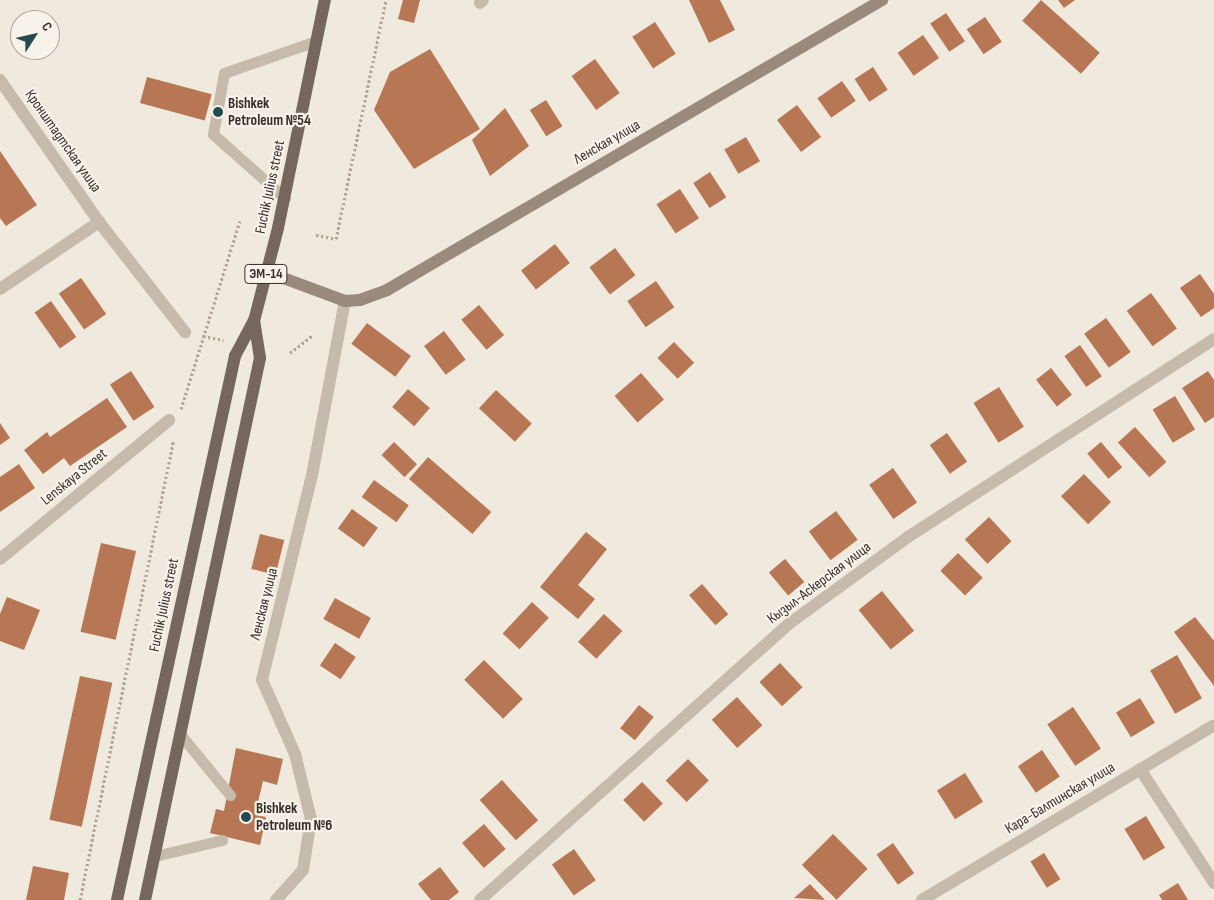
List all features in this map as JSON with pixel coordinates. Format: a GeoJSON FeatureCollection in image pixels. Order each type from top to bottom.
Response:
{"type":"FeatureCollection","features":[{"type":"Feature","properties":{"kind":"main road","name":"Fuchik Julius street"},"geometry":{"type":"LineString","coordinates":[[117,900],[235,356],[254,321],[267,272],[285,198],[325,0]]}},
{"type":"Feature","properties":{"kind":"main road","name":"Ленская улица"},"geometry":{"type":"LineString","coordinates":[[345,301],[360,300],[387,290],[882,0]]}},
{"type":"Feature","properties":{"kind":"main road"},"geometry":{"type":"LineString","coordinates":[[267,272],[345,301]]}},
{"type":"Feature","properties":{"kind":"main road","name":"Fuchik Julius street"},"geometry":{"type":"LineString","coordinates":[[145,900],[260,358],[254,321]]}},
{"type":"Feature","properties":{"kind":"street","name":"Кронштадтская улица"},"geometry":{"type":"LineString","coordinates":[[0,80],[99,222],[185,332]]}},
{"type":"Feature","properties":{"kind":"street"},"geometry":{"type":"LineString","coordinates":[[0,289],[99,222]]}},
{"type":"Feature","properties":{"kind":"street","name":"Ленская улица"},"geometry":{"type":"LineString","coordinates":[[276,900],[302,870],[311,820],[294,754],[262,680],[313,470],[345,301]]}},
{"type":"Feature","properties":{"kind":"street","name":"Кызыл-Аскерская улица"},"geometry":{"type":"LineString","coordinates":[[480,900],[790,623],[908,537],[1214,339]]}},
{"type":"Feature","properties":{"kind":"street","name":"Lenskaya Street"},"geometry":{"type":"LineString","coordinates":[[0,559],[174,419]]}},
{"type":"Feature","properties":{"kind":"street","name":"Кара-Балтинская улица"},"geometry":{"type":"LineString","coordinates":[[922,900],[1214,725]]}},
{"type":"Feature","properties":{"kind":"street"},"geometry":{"type":"LineString","coordinates":[[1140,769],[1214,883]]}},
{"type":"Feature","properties":{"kind":"lane"},"geometry":{"type":"LineString","coordinates":[[285,198],[213,134],[224,73],[316,41]]}},
{"type":"Feature","properties":{"kind":"lane"},"geometry":{"type":"LineString","coordinates":[[180,734],[230,795]]}},
{"type":"Feature","properties":{"kind":"lane"},"geometry":{"type":"LineString","coordinates":[[154,856],[222,840]]}},
{"type":"Feature","properties":{"kind":"path"},"geometry":{"type":"LineString","coordinates":[[316,235],[336,239],[386,0]]}},
{"type":"Feature","properties":{"kind":"path"},"geometry":{"type":"LineString","coordinates":[[174,419],[205,336],[240,221]]}},
{"type":"Feature","properties":{"kind":"path"},"geometry":{"type":"LineString","coordinates":[[185,332],[225,340]]}},
{"type":"Feature","properties":{"kind":"path"},"geometry":{"type":"LineString","coordinates":[[290,352],[313,335]]}},
{"type":"Feature","properties":{"kind":"path"},"geometry":{"type":"LineString","coordinates":[[80,900],[175,436]]}},
{"type":"Feature","properties":{"kind":"building"},"geometry":{"type":"Polygon","coordinates":[[[403,0],[420,0],[414,23],[398,19],[403,0]]]}},
{"type":"Feature","properties":{"kind":"building"},"geometry":{"type":"Polygon","coordinates":[[[689,0],[720,0],[735,30],[709,43],[689,0]]]}},
{"type":"Feature","properties":{"kind":"building"},"geometry":{"type":"Polygon","coordinates":[[[1041,0],[1100,53],[1081,74],[1022,21],[1041,0]]]}},
{"type":"Feature","properties":{"kind":"building"},"geometry":{"type":"Polygon","coordinates":[[[1058,0],[1075,0],[1064,8],[1058,0]]]}},
{"type":"Feature","properties":{"kind":"building"},"geometry":{"type":"Polygon","coordinates":[[[946,13],[965,41],[949,52],[930,24],[946,13]]]}},
{"type":"Feature","properties":{"kind":"building"},"geometry":{"type":"Polygon","coordinates":[[[985,17],[1002,42],[984,54],[967,29],[985,17]]]}},
{"type":"Feature","properties":{"kind":"building"},"geometry":{"type":"Polygon","coordinates":[[[655,22],[676,54],[653,69],[632,37],[655,22]]]}},
{"type":"Feature","properties":{"kind":"building"},"geometry":{"type":"Polygon","coordinates":[[[923,35],[939,58],[914,76],[898,53],[923,35]]]}},
{"type":"Feature","properties":{"kind":"building"},"geometry":{"type":"Polygon","coordinates":[[[430,49],[480,129],[414,169],[374,110],[390,72],[430,49]]]}},
{"type":"Feature","properties":{"kind":"building"},"geometry":{"type":"Polygon","coordinates":[[[595,59],[620,93],[596,110],[572,76],[595,59]]]}},
{"type":"Feature","properties":{"kind":"building"},"geometry":{"type":"Polygon","coordinates":[[[873,67],[888,90],[869,102],[855,79],[873,67]]]}},
{"type":"Feature","properties":{"kind":"building"},"geometry":{"type":"Polygon","coordinates":[[[147,77],[212,94],[205,120],[140,103],[147,77]]]}},
{"type":"Feature","properties":{"kind":"building"},"geometry":{"type":"Polygon","coordinates":[[[842,81],[856,101],[831,118],[817,98],[842,81]]]}},
{"type":"Feature","properties":{"kind":"building"},"geometry":{"type":"Polygon","coordinates":[[[546,100],[562,126],[546,136],[530,110],[546,100]]]}},
{"type":"Feature","properties":{"kind":"building"},"geometry":{"type":"Polygon","coordinates":[[[797,105],[821,137],[801,152],[777,120],[797,105]]]}},
{"type":"Feature","properties":{"kind":"building"},"geometry":{"type":"Polygon","coordinates":[[[505,108],[529,146],[490,176],[472,140],[505,108]]]}},
{"type":"Feature","properties":{"kind":"building"},"geometry":{"type":"Polygon","coordinates":[[[746,137],[760,161],[738,174],[724,150],[746,137]]]}},
{"type":"Feature","properties":{"kind":"building"},"geometry":{"type":"Polygon","coordinates":[[[0,151],[37,205],[6,226],[0,218],[0,151]]]}},
{"type":"Feature","properties":{"kind":"building"},"geometry":{"type":"Polygon","coordinates":[[[710,172],[726,197],[710,208],[693,183],[710,172]]]}},
{"type":"Feature","properties":{"kind":"building"},"geometry":{"type":"Polygon","coordinates":[[[680,189],[699,218],[676,234],[657,204],[680,189]]]}},
{"type":"Feature","properties":{"kind":"building"},"geometry":{"type":"Polygon","coordinates":[[[555,244],[570,263],[536,289],[521,270],[555,244]]]}},
{"type":"Feature","properties":{"kind":"building"},"geometry":{"type":"Polygon","coordinates":[[[615,248],[635,275],[610,294],[589,267],[615,248]]]}},
{"type":"Feature","properties":{"kind":"building"},"geometry":{"type":"Polygon","coordinates":[[[1200,274],[1214,294],[1214,308],[1201,317],[1180,288],[1200,274]]]}},
{"type":"Feature","properties":{"kind":"building"},"geometry":{"type":"Polygon","coordinates":[[[81,278],[106,314],[84,330],[59,293],[81,278]]]}},
{"type":"Feature","properties":{"kind":"building"},"geometry":{"type":"Polygon","coordinates":[[[656,281],[674,307],[646,327],[627,301],[656,281]]]}},
{"type":"Feature","properties":{"kind":"building"},"geometry":{"type":"Polygon","coordinates":[[[1151,293],[1177,329],[1153,346],[1127,311],[1151,293]]]}},
{"type":"Feature","properties":{"kind":"building"},"geometry":{"type":"Polygon","coordinates":[[[51,301],[76,337],[60,349],[35,312],[51,301]]]}},
{"type":"Feature","properties":{"kind":"building"},"geometry":{"type":"Polygon","coordinates":[[[479,305],[504,335],[486,350],[461,320],[479,305]]]}},
{"type":"Feature","properties":{"kind":"building"},"geometry":{"type":"Polygon","coordinates":[[[1106,318],[1131,352],[1109,368],[1084,334],[1106,318]]]}},
{"type":"Feature","properties":{"kind":"building"},"geometry":{"type":"Polygon","coordinates":[[[367,323],[411,356],[395,377],[351,344],[367,323]]]}},
{"type":"Feature","properties":{"kind":"building"},"geometry":{"type":"Polygon","coordinates":[[[444,331],[466,360],[446,375],[424,346],[444,331]]]}},
{"type":"Feature","properties":{"kind":"building"},"geometry":{"type":"Polygon","coordinates":[[[674,342],[694,363],[678,379],[657,358],[674,342]]]}},
{"type":"Feature","properties":{"kind":"building"},"geometry":{"type":"Polygon","coordinates":[[[1080,345],[1102,376],[1086,387],[1064,356],[1080,345]]]}},
{"type":"Feature","properties":{"kind":"building"},"geometry":{"type":"Polygon","coordinates":[[[1051,368],[1072,395],[1057,406],[1036,380],[1051,368]]]}},
{"type":"Feature","properties":{"kind":"building"},"geometry":{"type":"Polygon","coordinates":[[[131,371],[154,407],[133,421],[110,385],[131,371]]]}},
{"type":"Feature","properties":{"kind":"building"},"geometry":{"type":"Polygon","coordinates":[[[1208,371],[1214,380],[1214,417],[1205,423],[1182,388],[1208,371]]]}},
{"type":"Feature","properties":{"kind":"building"},"geometry":{"type":"Polygon","coordinates":[[[641,373],[664,399],[638,422],[615,396],[641,373]]]}},
{"type":"Feature","properties":{"kind":"building"},"geometry":{"type":"Polygon","coordinates":[[[999,387],[1024,427],[998,443],[974,403],[999,387]]]}},
{"type":"Feature","properties":{"kind":"building"},"geometry":{"type":"Polygon","coordinates":[[[408,389],[430,408],[414,426],[392,407],[408,389]]]}},
{"type":"Feature","properties":{"kind":"building"},"geometry":{"type":"Polygon","coordinates":[[[496,390],[532,423],[515,442],[479,408],[496,390]]]}},
{"type":"Feature","properties":{"kind":"building"},"geometry":{"type":"Polygon","coordinates":[[[1175,396],[1195,429],[1173,443],[1153,409],[1175,396]]]}},
{"type":"Feature","properties":{"kind":"building"},"geometry":{"type":"Polygon","coordinates":[[[107,398],[127,427],[70,466],[64,458],[43,474],[24,450],[47,432],[50,437],[107,398]]]}},
{"type":"Feature","properties":{"kind":"building"},"geometry":{"type":"Polygon","coordinates":[[[0,423],[10,438],[0,445],[0,423]]]}},
{"type":"Feature","properties":{"kind":"building"},"geometry":{"type":"Polygon","coordinates":[[[1135,427],[1166,462],[1149,477],[1118,442],[1135,427]]]}},
{"type":"Feature","properties":{"kind":"building"},"geometry":{"type":"Polygon","coordinates":[[[947,433],[967,462],[950,474],[930,445],[947,433]]]}},
{"type":"Feature","properties":{"kind":"building"},"geometry":{"type":"Polygon","coordinates":[[[394,442],[417,464],[405,477],[381,455],[394,442]]]}},
{"type":"Feature","properties":{"kind":"building"},"geometry":{"type":"Polygon","coordinates":[[[1101,442],[1122,467],[1108,479],[1087,454],[1101,442]]]}},
{"type":"Feature","properties":{"kind":"building"},"geometry":{"type":"Polygon","coordinates":[[[428,457],[491,512],[472,534],[409,479],[428,457]]]}},
{"type":"Feature","properties":{"kind":"building"},"geometry":{"type":"Polygon","coordinates":[[[19,464],[35,488],[0,512],[0,477],[19,464]]]}},
{"type":"Feature","properties":{"kind":"building"},"geometry":{"type":"Polygon","coordinates":[[[893,468],[917,502],[893,519],[869,485],[893,468]]]}},
{"type":"Feature","properties":{"kind":"building"},"geometry":{"type":"Polygon","coordinates":[[[1084,474],[1111,502],[1088,524],[1061,496],[1084,474]]]}},
{"type":"Feature","properties":{"kind":"building"},"geometry":{"type":"Polygon","coordinates":[[[374,480],[409,505],[396,522],[362,497],[374,480]]]}},
{"type":"Feature","properties":{"kind":"building"},"geometry":{"type":"Polygon","coordinates":[[[352,509],[378,528],[364,547],[338,528],[352,509]]]}},
{"type":"Feature","properties":{"kind":"building"},"geometry":{"type":"Polygon","coordinates":[[[836,511],[858,540],[831,560],[809,531],[836,511]]]}},
{"type":"Feature","properties":{"kind":"building"},"geometry":{"type":"Polygon","coordinates":[[[989,517],[1012,541],[987,564],[965,540],[989,517]]]}},
{"type":"Feature","properties":{"kind":"building"},"geometry":{"type":"Polygon","coordinates":[[[586,532],[607,549],[578,585],[595,599],[578,619],[540,587],[586,532]]]}},
{"type":"Feature","properties":{"kind":"building"},"geometry":{"type":"Polygon","coordinates":[[[260,534],[284,540],[276,575],[251,569],[260,534]]]}},
{"type":"Feature","properties":{"kind":"building"},"geometry":{"type":"Polygon","coordinates":[[[101,543],[136,551],[116,640],[81,632],[101,543]]]}},
{"type":"Feature","properties":{"kind":"building"},"geometry":{"type":"Polygon","coordinates":[[[958,553],[983,578],[965,595],[940,571],[958,553]]]}},
{"type":"Feature","properties":{"kind":"building"},"geometry":{"type":"Polygon","coordinates":[[[785,559],[804,582],[788,595],[769,572],[785,559]]]}},
{"type":"Feature","properties":{"kind":"building"},"geometry":{"type":"Polygon","coordinates":[[[702,584],[728,614],[715,625],[689,595],[702,584]]]}},
{"type":"Feature","properties":{"kind":"building"},"geometry":{"type":"Polygon","coordinates":[[[882,591],[914,631],[891,650],[859,610],[882,591]]]}},
{"type":"Feature","properties":{"kind":"building"},"geometry":{"type":"Polygon","coordinates":[[[7,597],[40,610],[24,650],[0,641],[0,614],[7,597]]]}},
{"type":"Feature","properties":{"kind":"building"},"geometry":{"type":"Polygon","coordinates":[[[335,598],[371,618],[359,639],[323,619],[335,598]]]}},
{"type":"Feature","properties":{"kind":"building"},"geometry":{"type":"Polygon","coordinates":[[[532,602],[549,618],[519,649],[503,633],[532,602]]]}},
{"type":"Feature","properties":{"kind":"building"},"geometry":{"type":"Polygon","coordinates":[[[604,614],[622,631],[596,659],[578,642],[604,614]]]}},
{"type":"Feature","properties":{"kind":"building"},"geometry":{"type":"Polygon","coordinates":[[[1195,617],[1214,641],[1214,686],[1174,632],[1195,617]]]}},
{"type":"Feature","properties":{"kind":"building"},"geometry":{"type":"Polygon","coordinates":[[[335,643],[356,657],[341,679],[320,665],[335,643]]]}},
{"type":"Feature","properties":{"kind":"building"},"geometry":{"type":"Polygon","coordinates":[[[1177,655],[1202,698],[1175,714],[1150,670],[1177,655]]]}},
{"type":"Feature","properties":{"kind":"building"},"geometry":{"type":"Polygon","coordinates":[[[484,660],[523,699],[503,719],[464,680],[484,660]]]}},
{"type":"Feature","properties":{"kind":"building"},"geometry":{"type":"Polygon","coordinates":[[[780,663],[803,687],[782,706],[760,682],[780,663]]]}},
{"type":"Feature","properties":{"kind":"building"},"geometry":{"type":"Polygon","coordinates":[[[80,676],[112,683],[82,827],[49,820],[80,676]]]}},
{"type":"Feature","properties":{"kind":"building"},"geometry":{"type":"Polygon","coordinates":[[[737,697],[762,725],[737,748],[712,720],[737,697]]]}},
{"type":"Feature","properties":{"kind":"building"},"geometry":{"type":"Polygon","coordinates":[[[1140,698],[1155,723],[1131,737],[1116,712],[1140,698]]]}},
{"type":"Feature","properties":{"kind":"building"},"geometry":{"type":"Polygon","coordinates":[[[639,705],[654,717],[635,740],[620,728],[639,705]]]}},
{"type":"Feature","properties":{"kind":"building"},"geometry":{"type":"Polygon","coordinates":[[[1073,707],[1101,748],[1075,766],[1047,724],[1073,707]]]}},
{"type":"Feature","properties":{"kind":"building"},"geometry":{"type":"Polygon","coordinates":[[[236,748],[283,759],[277,785],[263,781],[255,815],[266,817],[260,845],[210,833],[216,809],[224,811],[236,748]]]}},
{"type":"Feature","properties":{"kind":"building"},"geometry":{"type":"Polygon","coordinates":[[[1042,750],[1060,777],[1036,793],[1018,766],[1042,750]]]}},
{"type":"Feature","properties":{"kind":"building"},"geometry":{"type":"Polygon","coordinates":[[[688,759],[709,781],[687,802],[666,781],[688,759]]]}},
{"type":"Feature","properties":{"kind":"building"},"geometry":{"type":"Polygon","coordinates":[[[965,773],[983,802],[955,819],[937,790],[965,773]]]}},
{"type":"Feature","properties":{"kind":"building"},"geometry":{"type":"Polygon","coordinates":[[[502,780],[538,820],[516,840],[480,800],[502,780]]]}},
{"type":"Feature","properties":{"kind":"building"},"geometry":{"type":"Polygon","coordinates":[[[642,782],[663,804],[644,822],[623,800],[642,782]]]}},
{"type":"Feature","properties":{"kind":"building"},"geometry":{"type":"Polygon","coordinates":[[[1146,816],[1165,848],[1144,861],[1125,829],[1146,816]]]}},
{"type":"Feature","properties":{"kind":"building"},"geometry":{"type":"Polygon","coordinates":[[[484,824],[506,849],[484,868],[462,843],[484,824]]]}},
{"type":"Feature","properties":{"kind":"building"},"geometry":{"type":"Polygon","coordinates":[[[833,834],[868,869],[837,900],[802,865],[833,834]]]}},
{"type":"Feature","properties":{"kind":"building"},"geometry":{"type":"Polygon","coordinates":[[[893,843],[914,873],[898,885],[877,854],[893,843]]]}},
{"type":"Feature","properties":{"kind":"building"},"geometry":{"type":"Polygon","coordinates":[[[574,849],[596,880],[574,896],[552,864],[574,849]]]}},
{"type":"Feature","properties":{"kind":"building"},"geometry":{"type":"Polygon","coordinates":[[[1044,853],[1060,879],[1047,888],[1030,861],[1044,853]]]}},
{"type":"Feature","properties":{"kind":"building"},"geometry":{"type":"Polygon","coordinates":[[[33,866],[69,873],[64,900],[26,900],[33,866]]]}},
{"type":"Feature","properties":{"kind":"building"},"geometry":{"type":"Polygon","coordinates":[[[440,867],[459,892],[449,900],[431,900],[418,884],[440,867]]]}},
{"type":"Feature","properties":{"kind":"building"},"geometry":{"type":"Polygon","coordinates":[[[1178,883],[1188,900],[1162,900],[1159,895],[1178,883]]]}},
{"type":"Feature","properties":{"kind":"building"},"geometry":{"type":"Polygon","coordinates":[[[810,884],[825,900],[794,898],[810,884]]]}},
{"type":"Feature","properties":{"kind":"place","name":"Bishkek Petroleum №54"},"geometry":{"type":"Point","coordinates":[218,112]}},
{"type":"Feature","properties":{"kind":"place","name":"Bishkek Petroleum №6"},"geometry":{"type":"Point","coordinates":[246,817]}}]}
